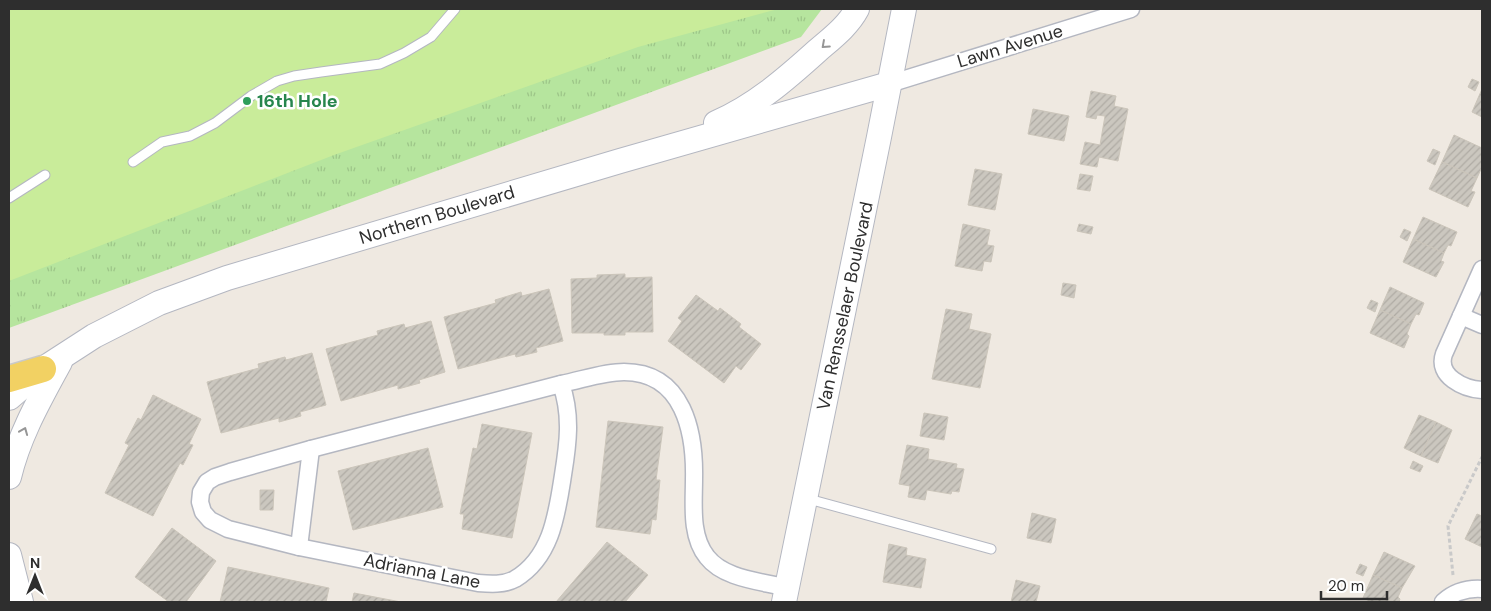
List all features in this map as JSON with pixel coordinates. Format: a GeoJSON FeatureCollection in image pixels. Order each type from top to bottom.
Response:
{"type":"FeatureCollection","features":[{"type":"Feature","properties":{"kind":"main road"},"geometry":{"type":"LineString","coordinates":[[620,161],[726,118],[757,101],[781,84],[835,36],[857,9]]}},
{"type":"Feature","properties":{"kind":"main road","name":"Van Rensselaer Boulevard"},"geometry":{"type":"LineString","coordinates":[[785,595],[904,9]]}},
{"type":"Feature","properties":{"kind":"main road","name":"Northern Boulevard"},"geometry":{"type":"LineString","coordinates":[[9,398],[65,353],[159,303],[227,278],[620,161],[889,84]]}},
{"type":"Feature","properties":{"kind":"main road"},"geometry":{"type":"LineString","coordinates":[[9,477],[26,426],[65,353]]}},
{"type":"Feature","properties":{"kind":"main road"},"geometry":{"type":"LineString","coordinates":[[9,378],[43,369]]}},
{"type":"Feature","properties":{"kind":"main road"},"geometry":{"type":"LineString","coordinates":[[9,555],[21,602]]}},
{"type":"Feature","properties":{"kind":"street","name":"Lawn Avenue"},"geometry":{"type":"LineString","coordinates":[[889,84],[1131,9]]}},
{"type":"Feature","properties":{"kind":"street"},"geometry":{"type":"LineString","coordinates":[[1482,269],[1444,354],[1442,366],[1447,376],[1476,390],[1482,390]]}},
{"type":"Feature","properties":{"kind":"street"},"geometry":{"type":"LineString","coordinates":[[1461,316],[1482,325]]}},
{"type":"Feature","properties":{"kind":"street","name":"Adrianna Lane"},"geometry":{"type":"LineString","coordinates":[[561,384],[566,399],[568,432],[556,520],[551,534],[540,553],[531,565],[514,579],[499,584],[478,583],[299,547],[228,529],[210,520],[202,512],[200,497],[203,487],[215,477],[311,449],[561,384],[624,372],[645,375],[662,384],[682,407],[690,428],[694,464],[694,521],[697,539],[703,551],[714,564],[728,572],[785,595]]}},
{"type":"Feature","properties":{"kind":"street"},"geometry":{"type":"LineString","coordinates":[[299,547],[311,449]]}},
{"type":"Feature","properties":{"kind":"street"},"geometry":{"type":"LineString","coordinates":[[1449,598],[1472,589],[1482,589]]}},
{"type":"Feature","properties":{"kind":"lane"},"geometry":{"type":"LineString","coordinates":[[133,162],[162,142],[190,136],[216,123],[251,96],[277,81],[294,76],[380,64],[404,54],[430,37],[455,9]]}},
{"type":"Feature","properties":{"kind":"lane"},"geometry":{"type":"LineString","coordinates":[[9,198],[45,175]]}},
{"type":"Feature","properties":{"kind":"lane"},"geometry":{"type":"LineString","coordinates":[[805,498],[991,549]]}},
{"type":"Feature","properties":{"kind":"path"},"geometry":{"type":"LineString","coordinates":[[1449,598],[1447,529],[1482,456]]}},
{"type":"Feature","properties":{"kind":"green space","name":"16th Hole"},"geometry":{"type":"Polygon","coordinates":[[[9,9],[822,9],[801,37],[9,328],[9,9]]]}},
{"type":"Feature","properties":{"kind":"green space","name":"16th Hole"},"geometry":{"type":"Polygon","coordinates":[[[9,9],[778,9],[638,47],[334,155],[9,281],[9,9]]]}},
{"type":"Feature","properties":{"kind":"building"},"geometry":{"type":"Polygon","coordinates":[[[1472,79],[1479,82],[1475,91],[1468,87],[1472,79]]]}},
{"type":"Feature","properties":{"kind":"building"},"geometry":{"type":"Polygon","coordinates":[[[1482,89],[1482,117],[1472,112],[1482,89]]]}},
{"type":"Feature","properties":{"kind":"building"},"geometry":{"type":"Polygon","coordinates":[[[1091,91],[1116,96],[1114,106],[1128,109],[1118,161],[1099,157],[1097,167],[1080,164],[1085,142],[1100,145],[1105,116],[1097,115],[1096,119],[1086,117],[1091,91]]]}},
{"type":"Feature","properties":{"kind":"building"},"geometry":{"type":"Polygon","coordinates":[[[1033,109],[1069,116],[1064,141],[1028,134],[1033,109]]]}},
{"type":"Feature","properties":{"kind":"building"},"geometry":{"type":"Polygon","coordinates":[[[1454,135],[1482,148],[1482,167],[1477,178],[1442,162],[1454,135]]]}},
{"type":"Feature","properties":{"kind":"building"},"geometry":{"type":"Polygon","coordinates":[[[1433,149],[1440,152],[1435,165],[1427,161],[1433,149]]]}},
{"type":"Feature","properties":{"kind":"building"},"geometry":{"type":"Polygon","coordinates":[[[1442,162],[1477,178],[1471,191],[1475,192],[1468,207],[1429,189],[1442,162]]]}},
{"type":"Feature","properties":{"kind":"building"},"geometry":{"type":"Polygon","coordinates":[[[975,169],[1002,174],[995,210],[968,205],[975,169]]]}},
{"type":"Feature","properties":{"kind":"building"},"geometry":{"type":"Polygon","coordinates":[[[1080,174],[1093,176],[1090,191],[1077,189],[1080,174]]]}},
{"type":"Feature","properties":{"kind":"building"},"geometry":{"type":"Polygon","coordinates":[[[1423,217],[1457,232],[1451,246],[1448,245],[1444,253],[1413,239],[1423,217]]]}},
{"type":"Feature","properties":{"kind":"building"},"geometry":{"type":"Polygon","coordinates":[[[963,224],[990,230],[987,245],[994,246],[991,262],[984,261],[982,271],[955,266],[963,224]]]}},
{"type":"Feature","properties":{"kind":"building"},"geometry":{"type":"Polygon","coordinates":[[[1079,224],[1093,227],[1091,234],[1077,231],[1079,224]]]}},
{"type":"Feature","properties":{"kind":"building"},"geometry":{"type":"Polygon","coordinates":[[[1404,229],[1411,232],[1407,241],[1400,237],[1404,229]]]}},
{"type":"Feature","properties":{"kind":"building"},"geometry":{"type":"Polygon","coordinates":[[[1413,239],[1444,253],[1441,261],[1444,262],[1436,277],[1403,262],[1413,239]]]}},
{"type":"Feature","properties":{"kind":"building"},"geometry":{"type":"Polygon","coordinates":[[[625,274],[625,278],[652,277],[653,332],[625,332],[625,335],[572,333],[571,279],[597,278],[597,275],[625,274]]]}},
{"type":"Feature","properties":{"kind":"building"},"geometry":{"type":"Polygon","coordinates":[[[1063,283],[1076,285],[1074,298],[1061,295],[1063,283]]]}},
{"type":"Feature","properties":{"kind":"building"},"geometry":{"type":"Polygon","coordinates":[[[1390,287],[1424,303],[1419,315],[1416,314],[1411,324],[1380,310],[1390,287]]]}},
{"type":"Feature","properties":{"kind":"building"},"geometry":{"type":"Polygon","coordinates":[[[549,289],[563,341],[536,348],[537,352],[516,357],[515,354],[458,369],[444,317],[496,303],[495,300],[521,292],[522,296],[549,289]]]}},
{"type":"Feature","properties":{"kind":"building"},"geometry":{"type":"Polygon","coordinates":[[[696,295],[718,311],[720,308],[741,324],[739,327],[761,344],[741,370],[736,366],[724,383],[668,341],[682,321],[678,318],[696,295]]]}},
{"type":"Feature","properties":{"kind":"building"},"geometry":{"type":"Polygon","coordinates":[[[1371,300],[1378,303],[1375,312],[1367,308],[1371,300]]]}},
{"type":"Feature","properties":{"kind":"building"},"geometry":{"type":"Polygon","coordinates":[[[946,309],[972,314],[969,329],[991,334],[980,388],[932,379],[946,309]]]}},
{"type":"Feature","properties":{"kind":"building"},"geometry":{"type":"Polygon","coordinates":[[[1380,310],[1411,324],[1404,348],[1370,333],[1380,310]]]}},
{"type":"Feature","properties":{"kind":"building"},"geometry":{"type":"Polygon","coordinates":[[[431,321],[445,372],[419,380],[420,383],[398,389],[398,385],[341,401],[326,349],[378,335],[377,331],[404,324],[405,328],[431,321]]]}},
{"type":"Feature","properties":{"kind":"building"},"geometry":{"type":"Polygon","coordinates":[[[312,353],[326,405],[300,412],[301,416],[279,422],[279,418],[221,433],[207,382],[259,368],[258,364],[285,357],[286,360],[312,353]]]}},
{"type":"Feature","properties":{"kind":"building"},"geometry":{"type":"Polygon","coordinates":[[[153,395],[201,419],[189,444],[193,445],[183,465],[180,463],[153,516],[105,493],[129,445],[125,443],[138,418],[141,420],[153,395]]]}},
{"type":"Feature","properties":{"kind":"building"},"geometry":{"type":"Polygon","coordinates":[[[924,413],[948,417],[944,440],[920,436],[924,413]]]}},
{"type":"Feature","properties":{"kind":"building"},"geometry":{"type":"Polygon","coordinates":[[[1419,415],[1436,422],[1421,456],[1404,448],[1419,415]]]}},
{"type":"Feature","properties":{"kind":"building"},"geometry":{"type":"Polygon","coordinates":[[[608,421],[663,427],[656,480],[660,480],[656,520],[652,519],[650,534],[596,527],[608,421]]]}},
{"type":"Feature","properties":{"kind":"building"},"geometry":{"type":"Polygon","coordinates":[[[1436,422],[1452,430],[1438,463],[1421,456],[1436,422]]]}},
{"type":"Feature","properties":{"kind":"building"},"geometry":{"type":"Polygon","coordinates":[[[482,424],[532,433],[512,538],[462,529],[464,514],[460,514],[473,448],[477,449],[482,424]]]}},
{"type":"Feature","properties":{"kind":"building"},"geometry":{"type":"Polygon","coordinates":[[[907,445],[929,449],[928,459],[957,464],[956,468],[964,469],[959,492],[952,491],[951,494],[927,490],[925,500],[908,497],[910,486],[899,484],[907,445]]]}},
{"type":"Feature","properties":{"kind":"building"},"geometry":{"type":"Polygon","coordinates":[[[428,448],[443,507],[353,530],[338,471],[428,448]]]}},
{"type":"Feature","properties":{"kind":"building"},"geometry":{"type":"Polygon","coordinates":[[[1413,461],[1423,466],[1420,472],[1410,468],[1413,461]]]}},
{"type":"Feature","properties":{"kind":"building"},"geometry":{"type":"Polygon","coordinates":[[[260,490],[274,490],[273,510],[260,510],[260,490]]]}},
{"type":"Feature","properties":{"kind":"building"},"geometry":{"type":"Polygon","coordinates":[[[1032,513],[1056,519],[1051,543],[1027,538],[1032,513]]]}},
{"type":"Feature","properties":{"kind":"building"},"geometry":{"type":"Polygon","coordinates":[[[1477,514],[1482,516],[1482,547],[1465,539],[1477,514]]]}},
{"type":"Feature","properties":{"kind":"building"},"geometry":{"type":"Polygon","coordinates":[[[172,528],[216,561],[186,602],[169,602],[135,577],[172,528]]]}},
{"type":"Feature","properties":{"kind":"building"},"geometry":{"type":"Polygon","coordinates":[[[607,542],[648,575],[625,602],[556,602],[607,542]]]}},
{"type":"Feature","properties":{"kind":"building"},"geometry":{"type":"Polygon","coordinates":[[[889,544],[907,548],[906,555],[926,559],[921,588],[883,582],[889,544]]]}},
{"type":"Feature","properties":{"kind":"building"},"geometry":{"type":"Polygon","coordinates":[[[1384,552],[1415,566],[1402,588],[1373,575],[1384,552]]]}},
{"type":"Feature","properties":{"kind":"building"},"geometry":{"type":"Polygon","coordinates":[[[1360,564],[1367,567],[1363,576],[1356,573],[1360,564]]]}},
{"type":"Feature","properties":{"kind":"building"},"geometry":{"type":"Polygon","coordinates":[[[228,567],[329,588],[326,602],[220,602],[228,567]]]}},
{"type":"Feature","properties":{"kind":"building"},"geometry":{"type":"Polygon","coordinates":[[[1373,575],[1402,588],[1398,597],[1400,599],[1399,602],[1372,602],[1363,598],[1373,575]]]}},
{"type":"Feature","properties":{"kind":"building"},"geometry":{"type":"Polygon","coordinates":[[[1016,580],[1040,586],[1036,602],[1011,602],[1016,580]]]}},
{"type":"Feature","properties":{"kind":"building"},"geometry":{"type":"Polygon","coordinates":[[[354,593],[401,602],[352,602],[354,593]]]}},
{"type":"Feature","properties":{"kind":"place","name":"16th Hole"},"geometry":{"type":"Point","coordinates":[247,101]}}]}
